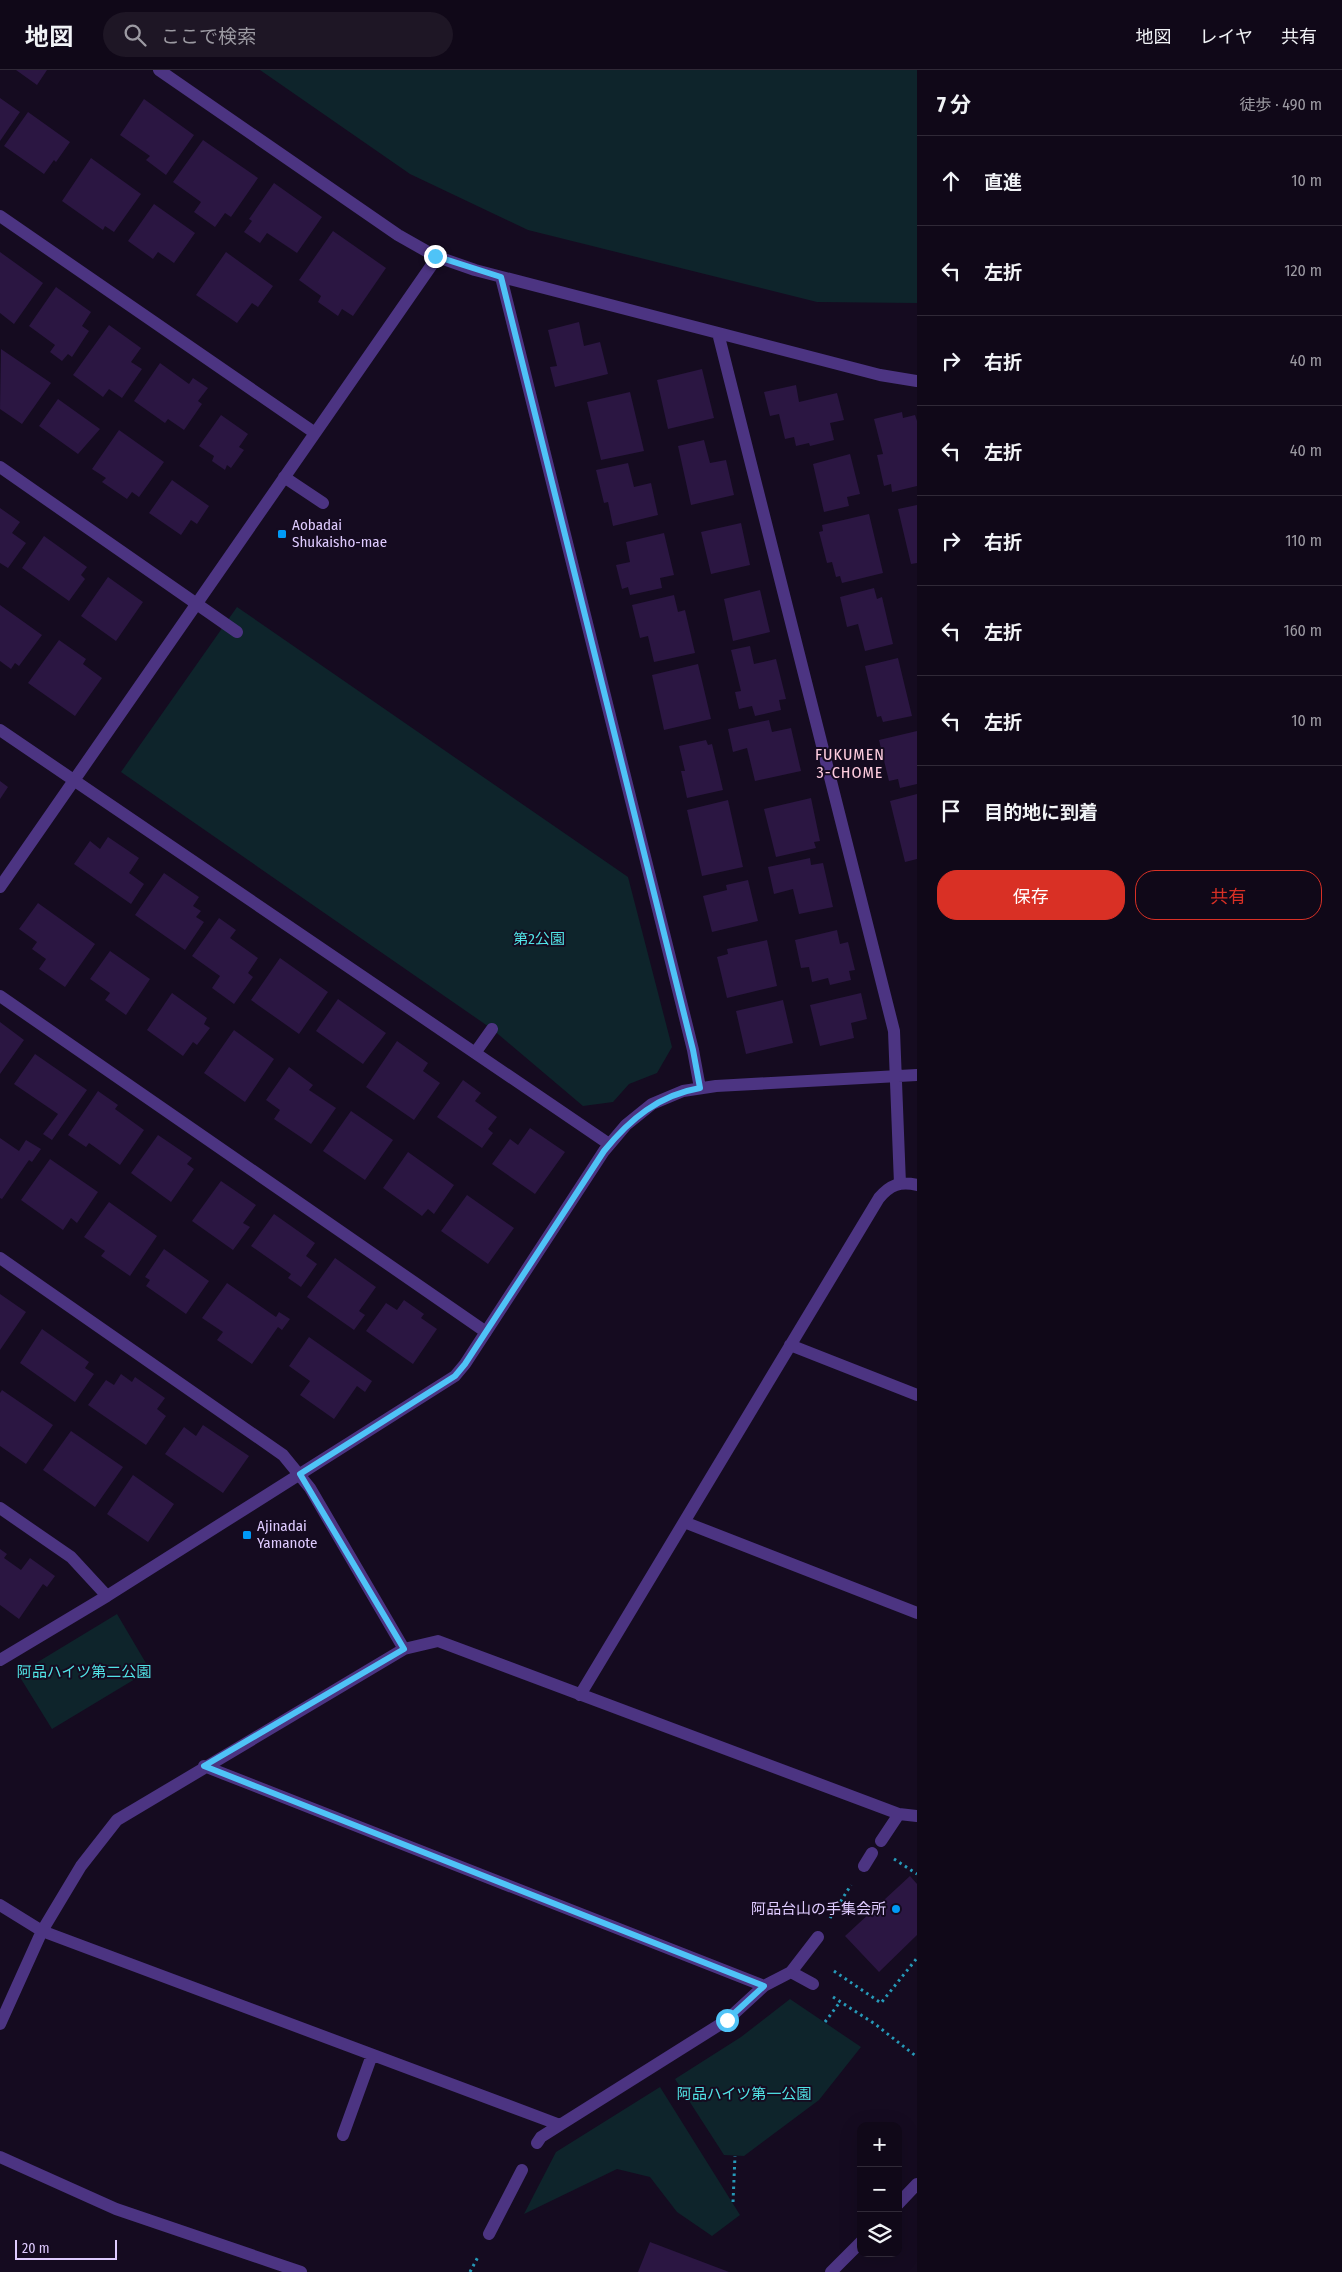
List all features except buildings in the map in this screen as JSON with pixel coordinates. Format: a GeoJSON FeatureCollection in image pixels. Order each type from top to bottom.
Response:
{"type":"FeatureCollection","features":[{"type":"Feature","properties":{"kind":"street"},"geometry":{"type":"LineString","coordinates":[[159,70],[398,235],[438,256],[501,277],[880,375],[917,381]]}},
{"type":"Feature","properties":{"kind":"street"},"geometry":{"type":"LineString","coordinates":[[0,216],[315,433]]}},
{"type":"Feature","properties":{"kind":"street"},"geometry":{"type":"LineString","coordinates":[[0,887],[438,256]]}},
{"type":"Feature","properties":{"kind":"street"},"geometry":{"type":"LineString","coordinates":[[501,277],[693,1050],[700,1088]]}},
{"type":"Feature","properties":{"kind":"street"},"geometry":{"type":"LineString","coordinates":[[718,333],[894,1031],[900,1184]]}},
{"type":"Feature","properties":{"kind":"street"},"geometry":{"type":"LineString","coordinates":[[0,467],[238,632]]}},
{"type":"Feature","properties":{"kind":"street"},"geometry":{"type":"LineString","coordinates":[[284,478],[323,503]]}},
{"type":"Feature","properties":{"kind":"street"},"geometry":{"type":"LineString","coordinates":[[0,730],[609,1144]]}},
{"type":"Feature","properties":{"kind":"street"},"geometry":{"type":"LineString","coordinates":[[0,996],[486,1332]]}},
{"type":"Feature","properties":{"kind":"street"},"geometry":{"type":"LineString","coordinates":[[475,1053],[492,1029]]}},
{"type":"Feature","properties":{"kind":"street"},"geometry":{"type":"LineString","coordinates":[[0,1660],[108,1596],[455,1376],[609,1144],[626,1125],[652,1104],[683,1091],[700,1088],[917,1075]]}},
{"type":"Feature","properties":{"kind":"street"},"geometry":{"type":"LineString","coordinates":[[580,1695],[878,1198],[886,1190],[900,1184],[917,1185]]}},
{"type":"Feature","properties":{"kind":"street"},"geometry":{"type":"LineString","coordinates":[[0,1258],[274,1448],[300,1474],[404,1649]]}},
{"type":"Feature","properties":{"kind":"street"},"geometry":{"type":"LineString","coordinates":[[790,1345],[917,1395]]}},
{"type":"Feature","properties":{"kind":"street"},"geometry":{"type":"LineString","coordinates":[[0,1508],[71,1557],[108,1596]]}},
{"type":"Feature","properties":{"kind":"street"},"geometry":{"type":"LineString","coordinates":[[684,1522],[917,1613]]}},
{"type":"Feature","properties":{"kind":"street"},"geometry":{"type":"LineString","coordinates":[[0,2024],[42,1931],[81,1866],[117,1820],[204,1766],[404,1649],[438,1641],[899,1814],[917,1816]]}},
{"type":"Feature","properties":{"kind":"street"},"geometry":{"type":"LineString","coordinates":[[204,1766],[764,1986]]}},
{"type":"Feature","properties":{"kind":"street"},"geometry":{"type":"LineString","coordinates":[[881,1841],[899,1814]]}},
{"type":"Feature","properties":{"kind":"street"},"geometry":{"type":"LineString","coordinates":[[864,1866],[872,1853]]}},
{"type":"Feature","properties":{"kind":"street"},"geometry":{"type":"LineString","coordinates":[[0,1905],[42,1931],[560,2125]]}},
{"type":"Feature","properties":{"kind":"street"},"geometry":{"type":"LineString","coordinates":[[537,2143],[540,2137],[727,2020],[764,1986],[791,1972],[818,1937]]}},
{"type":"Feature","properties":{"kind":"street"},"geometry":{"type":"LineString","coordinates":[[791,1972],[813,1984]]}},
{"type":"Feature","properties":{"kind":"street"},"geometry":{"type":"LineString","coordinates":[[343,2135],[372,2055]]}},
{"type":"Feature","properties":{"kind":"street"},"geometry":{"type":"LineString","coordinates":[[0,2157],[116,2209],[301,2272]]}},
{"type":"Feature","properties":{"kind":"street"},"geometry":{"type":"LineString","coordinates":[[489,2234],[522,2170]]}},
{"type":"Feature","properties":{"kind":"street"},"geometry":{"type":"LineString","coordinates":[[902,2200],[917,2184]]}},
{"type":"Feature","properties":{"kind":"street"},"geometry":{"type":"LineString","coordinates":[[831,2272],[857,2246]]}},
{"type":"Feature","properties":{"kind":"path"},"geometry":{"type":"LineString","coordinates":[[818,1937],[864,1866]]}},
{"type":"Feature","properties":{"kind":"path"},"geometry":{"type":"LineString","coordinates":[[807,1952],[881,2003],[917,1958]]}},
{"type":"Feature","properties":{"kind":"path"},"geometry":{"type":"LineString","coordinates":[[813,1984],[875,2024],[917,2057]]}},
{"type":"Feature","properties":{"kind":"path"},"geometry":{"type":"LineString","coordinates":[[825,2022],[840,2002]]}},
{"type":"Feature","properties":{"kind":"path"},"geometry":{"type":"LineString","coordinates":[[733,2202],[735,2156]]}},
{"type":"Feature","properties":{"kind":"green space"},"geometry":{"type":"Polygon","coordinates":[[[260,70],[917,70],[917,303],[817,302],[528,230],[410,174],[260,70]]]}},
{"type":"Feature","properties":{"kind":"green space","name":"第2公園"},"geometry":{"type":"Polygon","coordinates":[[[237,607],[628,877],[672,1047],[657,1073],[629,1084],[613,1102],[583,1106],[492,1029],[121,772],[237,607]]]}},
{"type":"Feature","properties":{"kind":"green space","name":"阿品ハイツ第二公園"},"geometry":{"type":"Polygon","coordinates":[[[117,1614],[150,1670],[52,1729],[18,1674],[117,1614]]]}},
{"type":"Feature","properties":{"kind":"green space","name":"阿品ハイツ第一公園"},"geometry":{"type":"Polygon","coordinates":[[[790,1999],[861,2047],[819,2100],[744,2156],[724,2155],[675,2079],[741,2037],[790,1999]]]}},
{"type":"Feature","properties":{"kind":"green space","name":"阿品ハイツ第一公園"},"geometry":{"type":"Polygon","coordinates":[[[660,2087],[740,2215],[712,2236],[677,2212],[650,2177],[617,2169],[524,2214],[556,2152],[660,2087]]]}},
{"type":"Feature","properties":{"kind":"place","name":"Aobadai Shukaisho-mae"},"geometry":{"type":"Point","coordinates":[282,534]}},
{"type":"Feature","properties":{"kind":"place","name":"Ajinadai Yamanote"},"geometry":{"type":"Point","coordinates":[247,1535]}},
{"type":"Feature","properties":{"kind":"place","name":"阿品台山の手集会所"},"geometry":{"type":"Point","coordinates":[896,1909]}},
{"type":"Feature","properties":{"kind":"district","name":"FUKUMEN 3-CHOME"},"geometry":{"type":"Point","coordinates":[850,763]}},
{"type":"Feature","properties":{"kind":"route"},"geometry":{"type":"LineString","coordinates":[[435,256],[501,277],[693,1050],[700,1088],[683,1091],[652,1104],[626,1125],[604,1151],[465,1364],[455,1376],[300,1474],[404,1649],[204,1766],[764,1986],[727,2020]]}}]}
